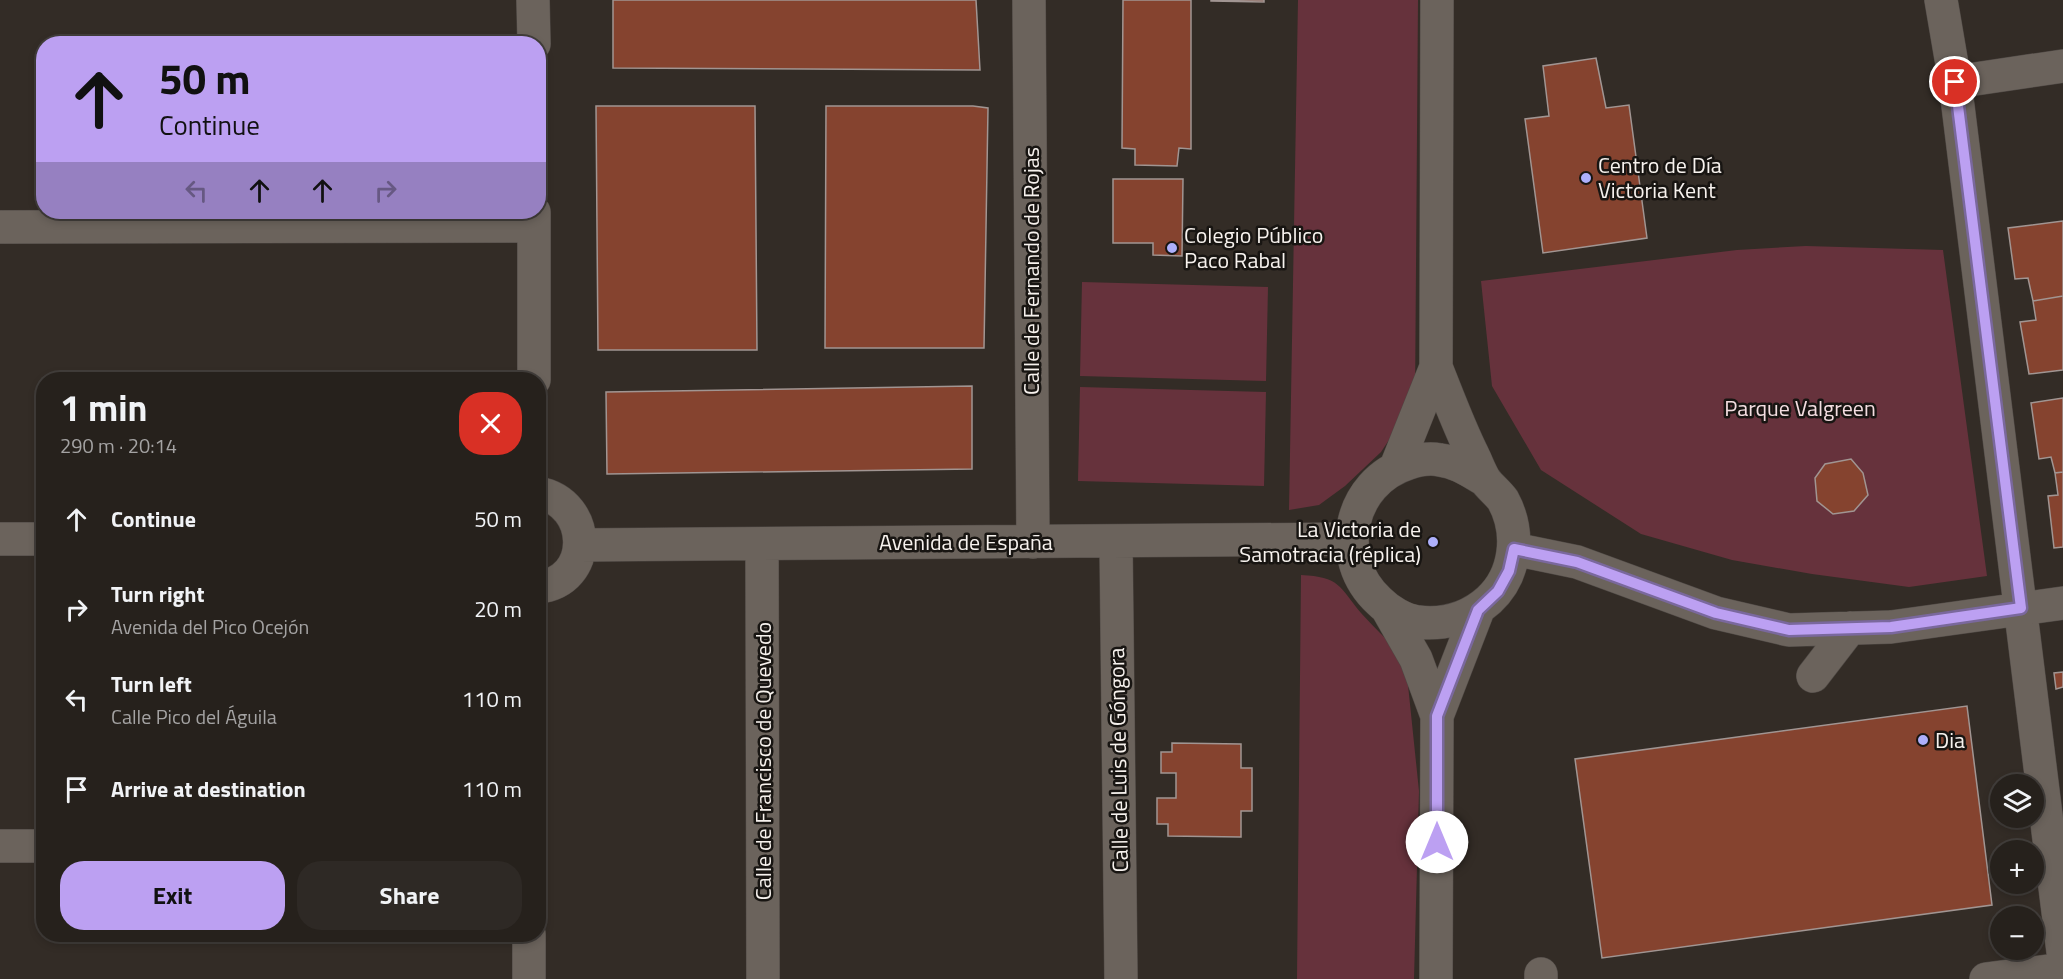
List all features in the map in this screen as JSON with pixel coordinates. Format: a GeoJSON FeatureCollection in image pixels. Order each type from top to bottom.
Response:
{"type":"FeatureCollection","features":[{"type":"Feature","properties":{"kind":"street"},"geometry":{"type":"LineString","coordinates":[[534,0],[534,36]]}},
{"type":"Feature","properties":{"kind":"street","name":"Calle de Fernando de Rojas"},"geometry":{"type":"LineString","coordinates":[[1029,0],[1033,542]]}},
{"type":"Feature","properties":{"kind":"street"},"geometry":{"type":"LineString","coordinates":[[1388,610],[1413,621],[1431,624],[1451,621],[1478,610],[1498,591],[1509,571],[1514,549],[1512,523],[1502,499],[1485,480],[1463,434],[1437,368],[1437,0]]}},
{"type":"Feature","properties":{"kind":"street"},"geometry":{"type":"LineString","coordinates":[[1941,0],[1955,82],[2063,952]]}},
{"type":"Feature","properties":{"kind":"street"},"geometry":{"type":"LineString","coordinates":[[1955,82],[2063,66]]}},
{"type":"Feature","properties":{"kind":"street"},"geometry":{"type":"LineString","coordinates":[[0,227],[534,219],[534,372]]}},
{"type":"Feature","properties":{"kind":"street"},"geometry":{"type":"LineString","coordinates":[[1396,467],[1437,368]]}},
{"type":"Feature","properties":{"kind":"street"},"geometry":{"type":"LineString","coordinates":[[1437,979],[1437,716],[1416,658],[1388,610],[1368,591],[1355,567],[1352,539],[1357,514],[1364,496],[1378,479],[1396,467],[1418,460],[1440,460],[1463,467],[1485,480]]}},
{"type":"Feature","properties":{"kind":"street"},"geometry":{"type":"LineString","coordinates":[[546,494],[563,503],[573,515],[579,529],[580,545],[576,559],[568,572],[557,581],[546,584]]}},
{"type":"Feature","properties":{"kind":"street"},"geometry":{"type":"LineString","coordinates":[[0,539],[36,539]]}},
{"type":"Feature","properties":{"kind":"street","name":"Avenida de España"},"geometry":{"type":"LineString","coordinates":[[580,545],[1352,539]]}},
{"type":"Feature","properties":{"kind":"street","name":"Calle de Luis de Góngora"},"geometry":{"type":"LineString","coordinates":[[1116,541],[1121,979]]}},
{"type":"Feature","properties":{"kind":"street","name":"Calle de Francisco de Quevedo"},"geometry":{"type":"LineString","coordinates":[[762,544],[763,979]]}},
{"type":"Feature","properties":{"kind":"street"},"geometry":{"type":"LineString","coordinates":[[1514,549],[1577,562],[1716,613],[1789,630],[1891,627],[2063,603]]}},
{"type":"Feature","properties":{"kind":"street"},"geometry":{"type":"LineString","coordinates":[[1437,716],[1478,610]]}},
{"type":"Feature","properties":{"kind":"street"},"geometry":{"type":"LineString","coordinates":[[1813,676],[1850,628]]}},
{"type":"Feature","properties":{"kind":"street"},"geometry":{"type":"LineString","coordinates":[[0,846],[36,846]]}},
{"type":"Feature","properties":{"kind":"street"},"geometry":{"type":"LineString","coordinates":[[530,942],[530,979]]}},
{"type":"Feature","properties":{"kind":"street"},"geometry":{"type":"LineString","coordinates":[[1986,979],[2063,969]]}},
{"type":"Feature","properties":{"kind":"green space"},"geometry":{"type":"Polygon","coordinates":[[[1298,0],[1418,0],[1415,401],[1381,452],[1345,486],[1319,505],[1289,510],[1298,0]]]}},
{"type":"Feature","properties":{"kind":"green space","name":"Parque Valgreen"},"geometry":{"type":"Polygon","coordinates":[[[1806,246],[1943,250],[1987,576],[1909,587],[1732,560],[1641,534],[1541,470],[1492,386],[1481,281],[1737,250],[1806,246]]]}},
{"type":"Feature","properties":{"kind":"green space"},"geometry":{"type":"Polygon","coordinates":[[[1082,282],[1268,287],[1266,381],[1080,376],[1082,282]]]}},
{"type":"Feature","properties":{"kind":"green space"},"geometry":{"type":"Polygon","coordinates":[[[1080,387],[1266,392],[1264,486],[1078,481],[1080,387]]]}},
{"type":"Feature","properties":{"kind":"green space"},"geometry":{"type":"Polygon","coordinates":[[[1301,575],[1324,578],[1337,585],[1361,613],[1405,656],[1419,791],[1414,979],[1297,979],[1301,575]]]}},
{"type":"Feature","properties":{"kind":"building"},"geometry":{"type":"Polygon","coordinates":[[[613,0],[976,0],[980,70],[613,68],[613,0]]]}},
{"type":"Feature","properties":{"kind":"building"},"geometry":{"type":"Polygon","coordinates":[[[1123,0],[1191,0],[1191,149],[1179,148],[1177,166],[1135,165],[1135,149],[1122,148],[1123,0]]]}},
{"type":"Feature","properties":{"kind":"building"},"geometry":{"type":"Polygon","coordinates":[[[1264,0],[1264,2],[1211,1],[1264,0]]]}},
{"type":"Feature","properties":{"kind":"building","name":"Centro de Día Victoria Kent"},"geometry":{"type":"Polygon","coordinates":[[[1596,58],[1606,108],[1629,105],[1647,238],[1543,253],[1525,119],[1549,116],[1543,66],[1596,58]]]}},
{"type":"Feature","properties":{"kind":"building"},"geometry":{"type":"Polygon","coordinates":[[[596,106],[755,106],[757,350],[598,350],[596,106]]]}},
{"type":"Feature","properties":{"kind":"building"},"geometry":{"type":"Polygon","coordinates":[[[826,106],[973,106],[988,108],[984,348],[825,348],[826,106]]]}},
{"type":"Feature","properties":{"kind":"building"},"geometry":{"type":"Polygon","coordinates":[[[1113,179],[1183,179],[1182,256],[1153,255],[1153,243],[1113,243],[1113,179]]]}},
{"type":"Feature","properties":{"kind":"building"},"geometry":{"type":"Polygon","coordinates":[[[2063,221],[2063,296],[2033,301],[2028,278],[2015,279],[2008,228],[2063,221]]]}},
{"type":"Feature","properties":{"kind":"building"},"geometry":{"type":"Polygon","coordinates":[[[2063,296],[2063,370],[2029,374],[2020,322],[2036,320],[2033,301],[2063,296]]]}},
{"type":"Feature","properties":{"kind":"building"},"geometry":{"type":"Polygon","coordinates":[[[972,386],[972,469],[607,474],[606,392],[972,386]]]}},
{"type":"Feature","properties":{"kind":"building"},"geometry":{"type":"Polygon","coordinates":[[[2063,398],[2063,472],[2055,473],[2051,457],[2039,459],[2031,403],[2063,398]]]}},
{"type":"Feature","properties":{"kind":"building"},"geometry":{"type":"Polygon","coordinates":[[[1851,459],[1863,473],[1868,495],[1854,511],[1833,514],[1817,501],[1815,478],[1825,464],[1851,459]]]}},
{"type":"Feature","properties":{"kind":"building"},"geometry":{"type":"Polygon","coordinates":[[[2063,472],[2063,547],[2054,548],[2048,496],[2058,495],[2055,473],[2063,472]]]}},
{"type":"Feature","properties":{"kind":"building"},"geometry":{"type":"Polygon","coordinates":[[[2063,672],[2063,687],[2056,689],[2054,673],[2063,672]]]}},
{"type":"Feature","properties":{"kind":"building"},"geometry":{"type":"Polygon","coordinates":[[[1967,706],[1992,905],[1602,958],[1575,759],[1967,706]]]}},
{"type":"Feature","properties":{"kind":"building"},"geometry":{"type":"Polygon","coordinates":[[[1172,743],[1241,744],[1241,768],[1252,768],[1252,811],[1241,811],[1241,837],[1168,836],[1168,824],[1157,824],[1157,798],[1176,798],[1176,773],[1161,773],[1161,752],[1172,752],[1172,743]]]}},
{"type":"Feature","properties":{"kind":"place","name":"Centro de Día Victoria Kent"},"geometry":{"type":"Point","coordinates":[1586,178]}},
{"type":"Feature","properties":{"kind":"place","name":"Colegio Público Paco Rabal"},"geometry":{"type":"Point","coordinates":[1172,248]}},
{"type":"Feature","properties":{"kind":"place","name":"La Victoria de Samotracia (réplica)"},"geometry":{"type":"Point","coordinates":[1433,542]}},
{"type":"Feature","properties":{"kind":"place","name":"Dia"},"geometry":{"type":"Point","coordinates":[1923,740]}},
{"type":"Feature","properties":{"kind":"route"},"geometry":{"type":"LineString","coordinates":[[1437,842],[1437,716],[1478,610],[1498,591],[1509,571],[1514,549],[1577,562],[1716,613],[1789,630],[1891,627],[2021,608],[1955,82]]}}]}
